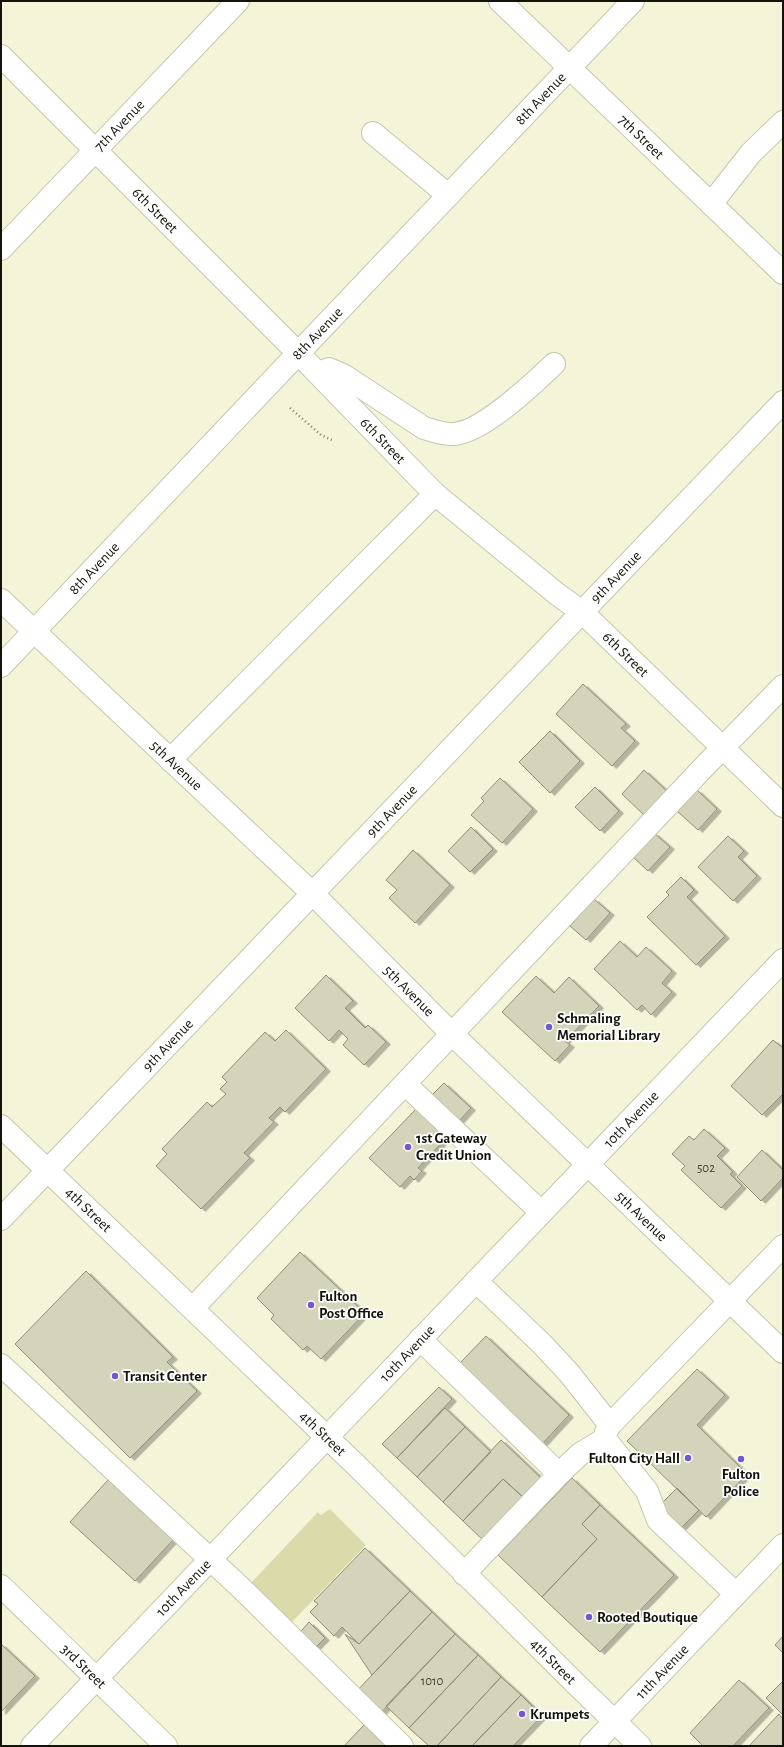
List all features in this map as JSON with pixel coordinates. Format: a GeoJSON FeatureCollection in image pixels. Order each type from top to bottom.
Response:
{"type":"FeatureCollection","features":[{"type":"Feature","properties":{"kind":"street","name":"7th Avenue"},"geometry":{"type":"LineString","coordinates":[[1,250],[238,1]]}},
{"type":"Feature","properties":{"kind":"street","name":"7th Street"},"geometry":{"type":"LineString","coordinates":[[500,1],[783,273]]}},
{"type":"Feature","properties":{"kind":"street","name":"8th Avenue"},"geometry":{"type":"LineString","coordinates":[[1,666],[633,1]]}},
{"type":"Feature","properties":{"kind":"street","name":"6th Street"},"geometry":{"type":"LineString","coordinates":[[1,56],[94,151],[318,373],[435,494],[557,594],[582,612],[783,806]]}},
{"type":"Feature","properties":{"kind":"street"},"geometry":{"type":"LineString","coordinates":[[711,204],[751,154],[783,122]]}},
{"type":"Feature","properties":{"kind":"street"},"geometry":{"type":"LineString","coordinates":[[373,133],[448,195]]}},
{"type":"Feature","properties":{"kind":"street"},"geometry":{"type":"LineString","coordinates":[[318,373],[329,369],[343,375],[424,428],[439,433],[455,434],[477,427],[495,415],[554,364]]}},
{"type":"Feature","properties":{"kind":"street","name":"9th Avenue"},"geometry":{"type":"LineString","coordinates":[[1,1219],[783,402]]}},
{"type":"Feature","properties":{"kind":"street"},"geometry":{"type":"LineString","coordinates":[[170,760],[435,494]]}},
{"type":"Feature","properties":{"kind":"street","name":"5th Avenue"},"geometry":{"type":"LineString","coordinates":[[1,600],[313,894],[452,1034],[783,1352]]}},
{"type":"Feature","properties":{"kind":"street"},"geometry":{"type":"LineString","coordinates":[[192,1308],[783,686]]}},
{"type":"Feature","properties":{"kind":"street","name":"10th Avenue"},"geometry":{"type":"LineString","coordinates":[[32,1746],[783,960]]}},
{"type":"Feature","properties":{"kind":"street"},"geometry":{"type":"LineString","coordinates":[[404,1084],[542,1212]]}},
{"type":"Feature","properties":{"kind":"street","name":"4th Street"},"geometry":{"type":"LineString","coordinates":[[1,1126],[327,1437],[464,1574],[640,1746]]}},
{"type":"Feature","properties":{"kind":"street"},"geometry":{"type":"LineString","coordinates":[[464,1574],[559,1474],[580,1454],[608,1432],[783,1246]]}},
{"type":"Feature","properties":{"kind":"street"},"geometry":{"type":"LineString","coordinates":[[476,1281],[542,1344],[569,1373],[647,1491],[658,1520],[736,1594]]}},
{"type":"Feature","properties":{"kind":"street"},"geometry":{"type":"LineString","coordinates":[[420,1339],[559,1474]]}},
{"type":"Feature","properties":{"kind":"street"},"geometry":{"type":"LineString","coordinates":[[1,1365],[324,1668],[402,1746]]}},
{"type":"Feature","properties":{"kind":"street","name":"11th Avenue"},"geometry":{"type":"LineString","coordinates":[[591,1746],[783,1545]]}},
{"type":"Feature","properties":{"kind":"street","name":"3rd Street"},"geometry":{"type":"LineString","coordinates":[[1,1586],[166,1746]]}},
{"type":"Feature","properties":{"kind":"path"},"geometry":{"type":"LineString","coordinates":[[290,408],[321,434],[334,441]]}},
{"type":"Feature","properties":{"kind":"green space"},"geometry":{"type":"Polygon","coordinates":[[[330,1509],[366,1545],[291,1623],[250,1584],[318,1512],[321,1515],[330,1509]]]}},
{"type":"Feature","properties":{"kind":"building"},"geometry":{"type":"Polygon","coordinates":[[[583,684],[626,724],[621,728],[635,741],[612,766],[556,714],[583,684]]]}},
{"type":"Feature","properties":{"kind":"building"},"geometry":{"type":"Polygon","coordinates":[[[550,731],[580,761],[550,793],[519,762],[550,731]]]}},
{"type":"Feature","properties":{"kind":"building"},"geometry":{"type":"Polygon","coordinates":[[[644,770],[669,793],[646,817],[622,794],[644,770]]]}},
{"type":"Feature","properties":{"kind":"building"},"geometry":{"type":"Polygon","coordinates":[[[500,778],[533,809],[502,843],[471,815],[484,801],[481,798],[500,778]]]}},
{"type":"Feature","properties":{"kind":"building"},"geometry":{"type":"Polygon","coordinates":[[[595,787],[619,811],[600,831],[575,807],[595,787]]]}},
{"type":"Feature","properties":{"kind":"building"},"geometry":{"type":"Polygon","coordinates":[[[697,790],[717,809],[698,830],[677,811],[697,790]]]}},
{"type":"Feature","properties":{"kind":"building"},"geometry":{"type":"Polygon","coordinates":[[[471,827],[493,849],[470,872],[448,851],[471,827]]]}},
{"type":"Feature","properties":{"kind":"building"},"geometry":{"type":"Polygon","coordinates":[[[654,833],[670,847],[648,871],[632,856],[654,833]]]}},
{"type":"Feature","properties":{"kind":"building"},"geometry":{"type":"Polygon","coordinates":[[[728,836],[744,851],[738,857],[757,876],[733,901],[698,867],[728,836]]]}},
{"type":"Feature","properties":{"kind":"building"},"geometry":{"type":"Polygon","coordinates":[[[413,850],[450,885],[415,923],[389,898],[397,890],[386,880],[413,850]]]}},
{"type":"Feature","properties":{"kind":"building"},"geometry":{"type":"Polygon","coordinates":[[[681,877],[694,890],[687,897],[725,936],[696,965],[647,917],[669,895],[666,892],[681,877]]]}},
{"type":"Feature","properties":{"kind":"building"},"geometry":{"type":"Polygon","coordinates":[[[594,899],[610,913],[586,940],[570,926],[594,899]]]}},
{"type":"Feature","properties":{"kind":"building"},"geometry":{"type":"Polygon","coordinates":[[[620,941],[637,957],[646,947],[672,971],[662,983],[672,992],[651,1015],[642,1005],[637,1010],[594,969],[620,941]]]}},
{"type":"Feature","properties":{"kind":"building"},"geometry":{"type":"Polygon","coordinates":[[[326,975],[353,1001],[345,1008],[365,1028],[368,1025],[386,1042],[364,1065],[343,1045],[348,1039],[339,1030],[329,1041],[295,1008],[326,975]]]}},
{"type":"Feature","properties":{"kind":"building","name":"Schmaling Memorial Library"},"geometry":{"type":"Polygon","coordinates":[[[536,976],[554,993],[569,977],[599,1006],[565,1041],[570,1045],[555,1061],[502,1012],[536,976]]]}},
{"type":"Feature","properties":{"kind":"building"},"geometry":{"type":"Polygon","coordinates":[[[286,1030],[326,1069],[285,1112],[280,1107],[269,1118],[274,1122],[244,1153],[250,1158],[201,1209],[156,1166],[167,1154],[162,1149],[207,1102],[212,1107],[226,1094],[220,1089],[227,1082],[222,1077],[265,1032],[275,1041],[286,1030]]]}},
{"type":"Feature","properties":{"kind":"building"},"geometry":{"type":"Polygon","coordinates":[[[773,1040],[783,1048],[783,1096],[782,1095],[762,1115],[731,1086],[773,1040]]]}},
{"type":"Feature","properties":{"kind":"building"},"geometry":{"type":"Polygon","coordinates":[[[444,1083],[471,1108],[446,1135],[418,1109],[444,1083]]]}},
{"type":"Feature","properties":{"kind":"building","name":"1st Gateway Credit Union"},"geometry":{"type":"Polygon","coordinates":[[[417,1108],[447,1137],[418,1168],[422,1171],[414,1180],[410,1176],[400,1187],[369,1158],[417,1108]]]}},
{"type":"Feature","properties":{"kind":"building"},"geometry":{"type":"Polygon","coordinates":[[[704,1129],[725,1148],[717,1156],[733,1172],[730,1174],[742,1186],[721,1208],[681,1170],[685,1166],[672,1154],[689,1136],[694,1140],[704,1129]]]}},
{"type":"Feature","properties":{"kind":"building"},"geometry":{"type":"Polygon","coordinates":[[[762,1150],[783,1170],[783,1178],[761,1201],[737,1177],[762,1150]]]}},
{"type":"Feature","properties":{"kind":"building","name":"Fulton Post Office"},"geometry":{"type":"Polygon","coordinates":[[[300,1252],[365,1313],[321,1359],[307,1346],[303,1350],[271,1319],[274,1315],[257,1298],[300,1252]]]}},
{"type":"Feature","properties":{"kind":"building","name":"Transit Center"},"geometry":{"type":"Polygon","coordinates":[[[86,1271],[173,1357],[167,1362],[197,1391],[130,1458],[15,1344],[86,1271]]]}},
{"type":"Feature","properties":{"kind":"building"},"geometry":{"type":"Polygon","coordinates":[[[486,1336],[569,1415],[542,1444],[458,1365],[486,1336]]]}},
{"type":"Feature","properties":{"kind":"building","name":"Fulton City Hall"},"geometry":{"type":"Polygon","coordinates":[[[697,1369],[725,1395],[697,1425],[747,1474],[706,1517],[627,1441],[697,1369]]]}},
{"type":"Feature","properties":{"kind":"building"},"geometry":{"type":"Polygon","coordinates":[[[439,1387],[452,1399],[397,1458],[382,1444],[439,1387]]]}},
{"type":"Feature","properties":{"kind":"building"},"geometry":{"type":"Polygon","coordinates":[[[445,1408],[465,1427],[417,1477],[397,1458],[445,1408]]]}},
{"type":"Feature","properties":{"kind":"building"},"geometry":{"type":"Polygon","coordinates":[[[465,1427],[491,1452],[443,1502],[417,1477],[465,1427]]]}},
{"type":"Feature","properties":{"kind":"building"},"geometry":{"type":"Polygon","coordinates":[[[501,1440],[541,1478],[524,1498],[503,1479],[463,1521],[443,1502],[501,1440]]]}},
{"type":"Feature","properties":{"kind":"building"},"geometry":{"type":"Polygon","coordinates":[[[572,1478],[600,1505],[582,1524],[597,1539],[542,1597],[498,1555],[572,1478]]]}},
{"type":"Feature","properties":{"kind":"building"},"geometry":{"type":"Polygon","coordinates":[[[503,1479],[524,1498],[483,1540],[463,1521],[503,1479]]]}},
{"type":"Feature","properties":{"kind":"building"},"geometry":{"type":"Polygon","coordinates":[[[108,1480],[173,1540],[135,1581],[70,1522],[108,1480]]]}},
{"type":"Feature","properties":{"kind":"building"},"geometry":{"type":"Polygon","coordinates":[[[677,1488],[699,1510],[681,1528],[658,1507],[677,1488]]]}},
{"type":"Feature","properties":{"kind":"building"},"geometry":{"type":"Polygon","coordinates":[[[600,1505],[674,1575],[600,1652],[542,1597],[597,1539],[582,1524],[600,1505]]]}},
{"type":"Feature","properties":{"kind":"building"},"geometry":{"type":"Polygon","coordinates":[[[365,1548],[410,1591],[359,1644],[342,1627],[334,1636],[310,1612],[318,1604],[314,1601],[365,1548]]]}},
{"type":"Feature","properties":{"kind":"building"},"geometry":{"type":"Polygon","coordinates":[[[410,1591],[432,1612],[372,1675],[345,1634],[359,1644],[410,1591]]]}},
{"type":"Feature","properties":{"kind":"building"},"geometry":{"type":"Polygon","coordinates":[[[432,1612],[455,1634],[377,1717],[353,1695],[432,1612]]]}},
{"type":"Feature","properties":{"kind":"building"},"geometry":{"type":"Polygon","coordinates":[[[309,1622],[325,1638],[311,1652],[296,1637],[309,1622]]]}},
{"type":"Feature","properties":{"kind":"building"},"geometry":{"type":"Polygon","coordinates":[[[455,1634],[478,1655],[409,1728],[386,1706],[455,1634]]]}},
{"type":"Feature","properties":{"kind":"building"},"geometry":{"type":"Polygon","coordinates":[[[783,1636],[783,1653],[775,1645],[783,1636]]]}},
{"type":"Feature","properties":{"kind":"building"},"geometry":{"type":"Polygon","coordinates":[[[1,1644],[35,1676],[1,1712],[1,1644]]]}},
{"type":"Feature","properties":{"kind":"building"},"geometry":{"type":"Polygon","coordinates":[[[478,1655],[501,1677],[437,1746],[429,1746],[409,1728],[478,1655]]]}},
{"type":"Feature","properties":{"kind":"building"},"geometry":{"type":"Polygon","coordinates":[[[501,1677],[521,1695],[472,1746],[437,1746],[501,1677]]]}},
{"type":"Feature","properties":{"kind":"building"},"geometry":{"type":"Polygon","coordinates":[[[739,1680],[769,1708],[733,1746],[703,1746],[690,1733],[739,1680]]]}},
{"type":"Feature","properties":{"kind":"building"},"geometry":{"type":"Polygon","coordinates":[[[783,1681],[783,1715],[766,1698],[783,1681]]]}},
{"type":"Feature","properties":{"kind":"building"},"geometry":{"type":"Polygon","coordinates":[[[521,1695],[542,1716],[513,1746],[472,1746],[521,1695]]]}},
{"type":"Feature","properties":{"kind":"building"},"geometry":{"type":"Polygon","coordinates":[[[779,1714],[783,1719],[783,1746],[749,1746],[779,1714]]]}},
{"type":"Feature","properties":{"kind":"building"},"geometry":{"type":"Polygon","coordinates":[[[364,1725],[386,1746],[344,1746],[364,1725]]]}},
{"type":"Feature","properties":{"kind":"place","name":"Schmaling Memorial Library"},"geometry":{"type":"Point","coordinates":[549,1027]}},
{"type":"Feature","properties":{"kind":"place","name":"1st Gateway Credit Union"},"geometry":{"type":"Point","coordinates":[408,1147]}},
{"type":"Feature","properties":{"kind":"place","name":"Fulton Post Office"},"geometry":{"type":"Point","coordinates":[311,1305]}},
{"type":"Feature","properties":{"kind":"place","name":"Transit Center"},"geometry":{"type":"Point","coordinates":[115,1376]}},
{"type":"Feature","properties":{"kind":"place","name":"Fulton City Hall"},"geometry":{"type":"Point","coordinates":[688,1458]}},
{"type":"Feature","properties":{"kind":"place","name":"Fulton Police"},"geometry":{"type":"Point","coordinates":[741,1459]}},
{"type":"Feature","properties":{"kind":"place","name":"Rooted Boutique"},"geometry":{"type":"Point","coordinates":[589,1617]}},
{"type":"Feature","properties":{"kind":"place","name":"Krumpets"},"geometry":{"type":"Point","coordinates":[522,1714]}}]}
